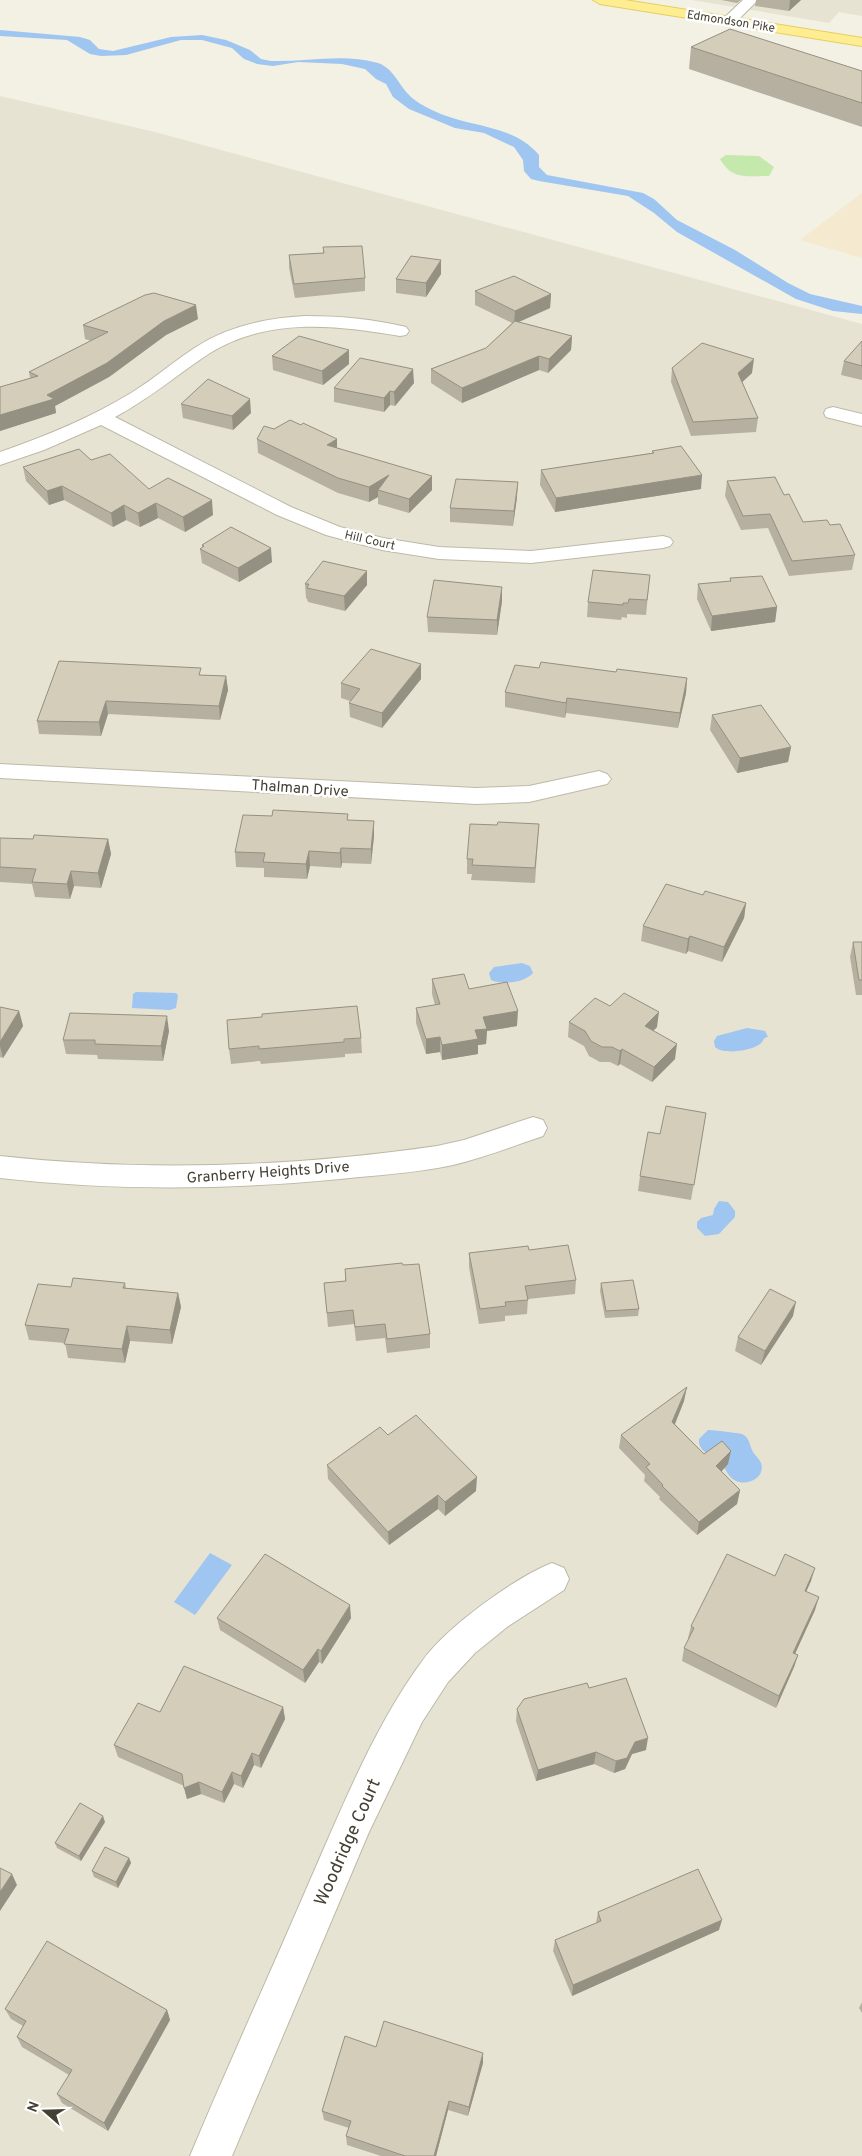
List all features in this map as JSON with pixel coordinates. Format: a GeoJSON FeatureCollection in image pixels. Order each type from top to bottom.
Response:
{"type":"FeatureCollection","features":[{"type":"Feature","properties":{"kind":"main road","name":"Edmondson Pike"},"geometry":{"type":"LineString","coordinates":[[600,0],[862,42]]}},
{"type":"Feature","properties":{"kind":"street"},"geometry":{"type":"LineString","coordinates":[[730,20],[751,0]]}},
{"type":"Feature","properties":{"kind":"street"},"geometry":{"type":"LineString","coordinates":[[0,459],[76,431],[102,418],[143,394],[202,349],[246,330],[290,322],[320,320],[400,332]]}},
{"type":"Feature","properties":{"kind":"street"},"geometry":{"type":"LineString","coordinates":[[833,413],[862,420]]}},
{"type":"Feature","properties":{"kind":"street","name":"Hill Court"},"geometry":{"type":"LineString","coordinates":[[102,418],[284,511],[333,531],[382,544],[447,553],[531,557],[663,542]]}},
{"type":"Feature","properties":{"kind":"street","name":"Thalman Drive"},"geometry":{"type":"LineString","coordinates":[[0,771],[476,796],[529,794],[600,779]]}},
{"type":"Feature","properties":{"kind":"street","name":"Granberry Heights Drive"},"geometry":{"type":"LineString","coordinates":[[0,1167],[87,1177],[144,1179],[210,1178],[310,1171],[438,1156],[463,1151],[533,1128]]}},
{"type":"Feature","properties":{"kind":"street","name":"Woodridge Court"},"geometry":{"type":"LineString","coordinates":[[211,2156],[356,1819],[409,1710],[436,1670],[464,1641],[495,1616],[552,1579]]}},
{"type":"Feature","properties":{"kind":"shaded area"},"geometry":{"type":"Polygon","coordinates":[[[692,0],[862,0],[862,16],[839,12],[829,23],[692,0]]]}},
{"type":"Feature","properties":{"kind":"shaded area"},"geometry":{"type":"Polygon","coordinates":[[[0,96],[155,132],[862,324],[862,2156],[0,2156],[0,96]]]}},
{"type":"Feature","properties":{"kind":"shaded area"},"geometry":{"type":"Polygon","coordinates":[[[862,193],[862,258],[800,240],[862,193]]]}},
{"type":"Feature","properties":{"kind":"green space"},"geometry":{"type":"Polygon","coordinates":[[[726,155],[759,156],[774,167],[769,176],[735,174],[729,171],[720,159],[726,155]]]}},
{"type":"Feature","properties":{"kind":"water"},"geometry":{"type":"Polygon","coordinates":[[[0,30],[80,37],[90,40],[99,49],[113,51],[171,37],[202,35],[226,40],[250,50],[261,59],[271,61],[338,58],[378,63],[392,73],[405,91],[417,102],[426,107],[446,116],[503,131],[516,137],[539,155],[539,167],[547,175],[643,193],[654,199],[677,220],[735,250],[788,283],[810,294],[862,306],[862,314],[833,311],[796,299],[677,232],[654,213],[628,196],[531,179],[524,171],[523,160],[514,147],[484,133],[455,128],[409,109],[393,97],[386,84],[376,79],[365,69],[342,64],[298,62],[273,66],[257,64],[244,59],[232,48],[202,40],[181,40],[126,55],[101,56],[90,54],[67,40],[0,36],[0,30]]]}},
{"type":"Feature","properties":{"kind":"water"},"geometry":{"type":"Polygon","coordinates":[[[522,963],[530,966],[533,973],[524,979],[507,983],[491,980],[489,973],[494,967],[522,963]]]}},
{"type":"Feature","properties":{"kind":"water"},"geometry":{"type":"Polygon","coordinates":[[[136,992],[176,993],[178,995],[176,1008],[170,1010],[132,1008],[133,994],[136,992]]]}},
{"type":"Feature","properties":{"kind":"water"},"geometry":{"type":"Polygon","coordinates":[[[747,1028],[765,1031],[768,1037],[762,1043],[744,1050],[724,1051],[715,1047],[714,1041],[717,1036],[747,1028]]]}},
{"type":"Feature","properties":{"kind":"water"},"geometry":{"type":"Polygon","coordinates":[[[719,1201],[728,1202],[735,1211],[735,1217],[719,1234],[705,1236],[697,1228],[697,1222],[701,1218],[713,1215],[719,1201]]]}},
{"type":"Feature","properties":{"kind":"water"},"geometry":{"type":"Polygon","coordinates":[[[708,1430],[742,1434],[747,1437],[753,1452],[761,1463],[761,1473],[758,1477],[745,1482],[733,1479],[721,1463],[700,1447],[699,1439],[708,1430]]]}},
{"type":"Feature","properties":{"kind":"water"},"geometry":{"type":"Polygon","coordinates":[[[210,1553],[232,1565],[195,1615],[174,1602],[210,1553]]]}},
{"type":"Feature","properties":{"kind":"building"},"geometry":{"type":"Polygon","coordinates":[[[730,29],[862,71],[862,103],[691,47],[730,29]]]}},
{"type":"Feature","properties":{"kind":"building"},"geometry":{"type":"Polygon","coordinates":[[[362,246],[365,278],[294,284],[289,255],[324,253],[323,247],[362,246]]]}},
{"type":"Feature","properties":{"kind":"building"},"geometry":{"type":"Polygon","coordinates":[[[411,256],[441,260],[426,283],[396,279],[411,256]]]}},
{"type":"Feature","properties":{"kind":"building"},"geometry":{"type":"Polygon","coordinates":[[[514,276],[551,294],[515,311],[475,291],[514,276]]]}},
{"type":"Feature","properties":{"kind":"building"},"geometry":{"type":"Polygon","coordinates":[[[154,293],[196,305],[164,321],[107,363],[47,395],[54,399],[0,415],[0,387],[38,376],[29,372],[108,332],[83,325],[145,295],[154,293]]]}},
{"type":"Feature","properties":{"kind":"building"},"geometry":{"type":"Polygon","coordinates":[[[515,321],[572,336],[549,359],[539,356],[462,388],[431,369],[486,348],[515,321]]]}},
{"type":"Feature","properties":{"kind":"building"},"geometry":{"type":"Polygon","coordinates":[[[299,336],[349,350],[322,371],[272,356],[299,336]]]}},
{"type":"Feature","properties":{"kind":"building"},"geometry":{"type":"Polygon","coordinates":[[[862,341],[862,366],[844,361],[862,341]]]}},
{"type":"Feature","properties":{"kind":"building"},"geometry":{"type":"Polygon","coordinates":[[[702,343],[754,359],[738,373],[758,418],[693,422],[672,368],[702,343]]]}},
{"type":"Feature","properties":{"kind":"building"},"geometry":{"type":"Polygon","coordinates":[[[360,358],[413,369],[394,392],[390,391],[384,398],[334,388],[360,358]]]}},
{"type":"Feature","properties":{"kind":"building"},"geometry":{"type":"Polygon","coordinates":[[[208,379],[250,399],[232,416],[181,404],[208,379]]]}},
{"type":"Feature","properties":{"kind":"building"},"geometry":{"type":"Polygon","coordinates":[[[290,420],[301,425],[303,423],[337,439],[327,445],[432,476],[409,499],[378,490],[389,475],[369,487],[338,478],[257,439],[264,426],[274,429],[290,420]]]}},
{"type":"Feature","properties":{"kind":"building"},"geometry":{"type":"Polygon","coordinates":[[[681,446],[702,475],[556,498],[541,470],[654,453],[652,451],[681,446]]]}},
{"type":"Feature","properties":{"kind":"building"},"geometry":{"type":"Polygon","coordinates":[[[79,449],[91,460],[110,454],[149,489],[168,478],[212,500],[183,517],[156,503],[138,513],[124,505],[111,513],[62,486],[47,491],[23,467],[79,449]]]}},
{"type":"Feature","properties":{"kind":"building"},"geometry":{"type":"Polygon","coordinates":[[[775,477],[784,495],[789,494],[803,522],[827,520],[830,525],[840,524],[855,555],[792,561],[770,514],[743,516],[727,481],[775,477]]]}},
{"type":"Feature","properties":{"kind":"building"},"geometry":{"type":"Polygon","coordinates":[[[456,479],[518,482],[514,511],[450,508],[456,479]]]}},
{"type":"Feature","properties":{"kind":"building"},"geometry":{"type":"Polygon","coordinates":[[[231,527],[271,548],[238,568],[200,549],[204,546],[202,545],[231,527]]]}},
{"type":"Feature","properties":{"kind":"building"},"geometry":{"type":"Polygon","coordinates":[[[323,561],[367,571],[344,596],[307,588],[309,584],[305,584],[323,561]]]}},
{"type":"Feature","properties":{"kind":"building"},"geometry":{"type":"Polygon","coordinates":[[[593,570],[650,575],[647,600],[629,599],[628,603],[623,603],[623,605],[588,602],[593,570]]]}},
{"type":"Feature","properties":{"kind":"building"},"geometry":{"type":"Polygon","coordinates":[[[762,576],[777,607],[712,616],[698,584],[731,581],[730,578],[762,576]]]}},
{"type":"Feature","properties":{"kind":"building"},"geometry":{"type":"Polygon","coordinates":[[[434,580],[502,587],[497,620],[427,617],[434,580]]]}},
{"type":"Feature","properties":{"kind":"building"},"geometry":{"type":"Polygon","coordinates":[[[371,649],[421,664],[382,713],[349,703],[360,689],[341,683],[371,649]]]}},
{"type":"Feature","properties":{"kind":"building"},"geometry":{"type":"Polygon","coordinates":[[[59,661],[201,668],[199,675],[226,676],[219,706],[106,701],[99,722],[37,721],[59,661]]]}},
{"type":"Feature","properties":{"kind":"building"},"geometry":{"type":"Polygon","coordinates":[[[541,662],[616,672],[617,669],[687,678],[680,713],[567,698],[566,703],[505,692],[515,665],[539,668],[541,662]]]}},
{"type":"Feature","properties":{"kind":"building"},"geometry":{"type":"Polygon","coordinates":[[[761,705],[791,747],[740,758],[712,715],[761,705]]]}},
{"type":"Feature","properties":{"kind":"building"},"geometry":{"type":"Polygon","coordinates":[[[273,810],[348,814],[347,820],[374,821],[371,849],[341,848],[340,853],[309,851],[306,864],[263,862],[265,853],[235,852],[243,815],[272,816],[273,810]]]}},
{"type":"Feature","properties":{"kind":"building"},"geometry":{"type":"Polygon","coordinates":[[[498,822],[539,824],[535,868],[472,865],[473,859],[467,859],[470,824],[497,825],[498,822]]]}},
{"type":"Feature","properties":{"kind":"building"},"geometry":{"type":"Polygon","coordinates":[[[34,835],[108,839],[98,873],[71,871],[67,884],[32,882],[36,869],[0,867],[0,838],[33,839],[34,835]]]}},
{"type":"Feature","properties":{"kind":"building"},"geometry":{"type":"Polygon","coordinates":[[[666,884],[703,895],[705,891],[746,903],[724,947],[690,936],[688,939],[643,926],[666,884]]]}},
{"type":"Feature","properties":{"kind":"building"},"geometry":{"type":"Polygon","coordinates":[[[853,942],[862,942],[862,980],[859,980],[853,942]]]}},
{"type":"Feature","properties":{"kind":"building"},"geometry":{"type":"Polygon","coordinates":[[[464,974],[469,989],[507,982],[518,1011],[483,1017],[487,1029],[475,1030],[478,1039],[442,1045],[440,1037],[426,1039],[416,1008],[440,1004],[432,979],[464,974]]]}},
{"type":"Feature","properties":{"kind":"building"},"geometry":{"type":"Polygon","coordinates":[[[624,993],[659,1012],[645,1026],[677,1044],[654,1067],[622,1049],[620,1051],[612,1047],[602,1047],[591,1041],[585,1031],[569,1022],[595,998],[610,1006],[624,993]]]}},
{"type":"Feature","properties":{"kind":"building"},"geometry":{"type":"Polygon","coordinates":[[[357,1006],[361,1038],[344,1039],[344,1042],[259,1049],[259,1046],[229,1049],[227,1020],[262,1017],[262,1014],[357,1006]]]}},
{"type":"Feature","properties":{"kind":"building"},"geometry":{"type":"Polygon","coordinates":[[[0,1007],[19,1011],[0,1042],[0,1007]]]}},
{"type":"Feature","properties":{"kind":"building"},"geometry":{"type":"Polygon","coordinates":[[[70,1013],[167,1016],[161,1046],[95,1044],[95,1040],[63,1040],[70,1013]]]}},
{"type":"Feature","properties":{"kind":"building"},"geometry":{"type":"Polygon","coordinates":[[[666,1106],[706,1113],[694,1185],[640,1176],[648,1132],[660,1134],[666,1106]]]}},
{"type":"Feature","properties":{"kind":"building"},"geometry":{"type":"Polygon","coordinates":[[[568,1245],[576,1280],[525,1286],[528,1300],[505,1302],[506,1306],[480,1309],[469,1253],[528,1246],[529,1250],[568,1245]]]}},
{"type":"Feature","properties":{"kind":"building"},"geometry":{"type":"Polygon","coordinates":[[[402,1263],[403,1265],[419,1264],[430,1334],[387,1339],[385,1324],[355,1327],[353,1310],[327,1313],[324,1283],[346,1281],[345,1269],[402,1263]]]}},
{"type":"Feature","properties":{"kind":"building"},"geometry":{"type":"Polygon","coordinates":[[[73,1278],[125,1283],[123,1288],[178,1293],[170,1330],[127,1326],[122,1349],[64,1344],[69,1329],[25,1325],[38,1284],[71,1287],[73,1278]]]}},
{"type":"Feature","properties":{"kind":"building"},"geometry":{"type":"Polygon","coordinates":[[[633,1280],[639,1309],[606,1311],[601,1283],[633,1280]]]}},
{"type":"Feature","properties":{"kind":"building"},"geometry":{"type":"Polygon","coordinates":[[[770,1289],[796,1302],[765,1351],[738,1337],[770,1289]]]}},
{"type":"Feature","properties":{"kind":"building"},"geometry":{"type":"Polygon","coordinates":[[[687,1387],[672,1422],[704,1454],[722,1441],[731,1451],[716,1466],[740,1490],[699,1522],[662,1486],[646,1467],[650,1464],[621,1435],[687,1387]]]}},
{"type":"Feature","properties":{"kind":"building"},"geometry":{"type":"Polygon","coordinates":[[[416,1415],[477,1477],[445,1502],[438,1495],[388,1532],[327,1465],[380,1427],[388,1435],[416,1415]]]}},
{"type":"Feature","properties":{"kind":"building"},"geometry":{"type":"Polygon","coordinates":[[[265,1554],[350,1605],[321,1651],[318,1649],[303,1670],[217,1618],[265,1554]]]}},
{"type":"Feature","properties":{"kind":"building"},"geometry":{"type":"Polygon","coordinates":[[[727,1554],[775,1576],[785,1554],[815,1568],[805,1591],[819,1597],[793,1653],[798,1655],[779,1696],[684,1648],[694,1628],[691,1626],[727,1554]]]}},
{"type":"Feature","properties":{"kind":"building"},"geometry":{"type":"Polygon","coordinates":[[[184,1666],[283,1707],[259,1756],[252,1753],[241,1776],[232,1772],[222,1792],[199,1782],[184,1788],[182,1774],[114,1745],[138,1703],[160,1712],[184,1666]]]}},
{"type":"Feature","properties":{"kind":"building"},"geometry":{"type":"Polygon","coordinates":[[[626,1678],[648,1738],[635,1742],[627,1758],[616,1761],[596,1752],[538,1770],[517,1709],[524,1699],[587,1683],[589,1688],[626,1678]]]}},
{"type":"Feature","properties":{"kind":"building"},"geometry":{"type":"Polygon","coordinates":[[[80,1803],[103,1816],[79,1856],[55,1843],[80,1803]]]}},
{"type":"Feature","properties":{"kind":"building"},"geometry":{"type":"Polygon","coordinates":[[[105,1847],[129,1858],[116,1882],[92,1871],[105,1847]]]}},
{"type":"Feature","properties":{"kind":"building"},"geometry":{"type":"Polygon","coordinates":[[[0,1868],[12,1874],[0,1892],[0,1868]]]}},
{"type":"Feature","properties":{"kind":"building"},"geometry":{"type":"Polygon","coordinates":[[[698,1869],[722,1920],[573,1985],[555,1940],[601,1921],[598,1912],[698,1869]]]}},
{"type":"Feature","properties":{"kind":"building"},"geometry":{"type":"Polygon","coordinates":[[[47,1941],[167,2010],[104,2123],[57,2094],[72,2070],[17,2037],[26,2021],[5,2009],[47,1941]]]}},
{"type":"Feature","properties":{"kind":"building"},"geometry":{"type":"Polygon","coordinates":[[[384,2021],[483,2053],[469,2107],[449,2101],[434,2156],[405,2156],[346,2136],[351,2121],[322,2111],[345,2036],[376,2047],[384,2021]]]}}]}
